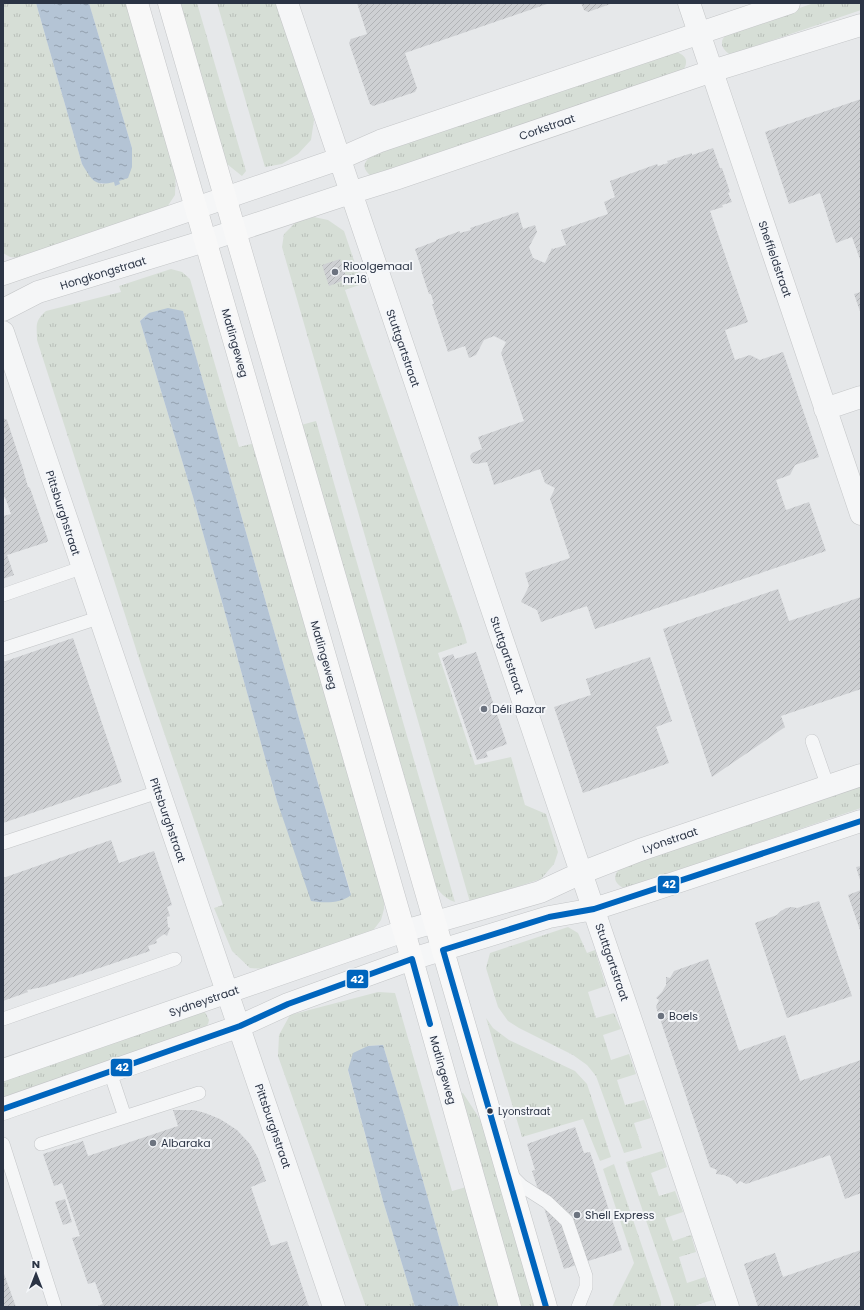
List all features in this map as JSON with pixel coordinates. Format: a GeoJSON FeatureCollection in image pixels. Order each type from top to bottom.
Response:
{"type":"FeatureCollection","features":[{"type":"Feature","properties":{"kind":"main road","name":"Matlingeweg"},"geometry":{"type":"LineString","coordinates":[[136,3],[412,959],[510,1307]]}},
{"type":"Feature","properties":{"kind":"main road"},"geometry":{"type":"LineString","coordinates":[[169,3],[273,368],[436,923],[546,1307]]}},
{"type":"Feature","properties":{"kind":"street","name":"Stuttgartstraat"},"geometry":{"type":"LineString","coordinates":[[286,3],[728,1307]]}},
{"type":"Feature","properties":{"kind":"street","name":"Sheffieldstraat"},"geometry":{"type":"LineString","coordinates":[[689,3],[861,514]]}},
{"type":"Feature","properties":{"kind":"street"},"geometry":{"type":"LineString","coordinates":[[3,274],[339,160],[380,141],[788,3]]}},
{"type":"Feature","properties":{"kind":"street","name":"Corkstraat"},"geometry":{"type":"LineString","coordinates":[[234,232],[396,179],[712,71],[861,25]]}},
{"type":"Feature","properties":{"kind":"street","name":"Hongkongstraat"},"geometry":{"type":"LineString","coordinates":[[3,310],[38,292],[234,232]]}},
{"type":"Feature","properties":{"kind":"street","name":"Pittsburghstraat"},"geometry":{"type":"LineString","coordinates":[[3,332],[81,568],[227,993],[240,1026],[334,1307]]}},
{"type":"Feature","properties":{"kind":"street"},"geometry":{"type":"LineString","coordinates":[[825,409],[861,397]]}},
{"type":"Feature","properties":{"kind":"street","name":"Lyonstraat"},"geometry":{"type":"LineString","coordinates":[[436,923],[464,913],[540,892],[581,873],[640,850],[861,775]]}},
{"type":"Feature","properties":{"kind":"street"},"geometry":{"type":"LineString","coordinates":[[3,1109],[240,1026],[288,1004],[412,959],[549,917],[594,909],[861,821]]}},
{"type":"Feature","properties":{"kind":"street","name":"Sydneystraat"},"geometry":{"type":"LineString","coordinates":[[3,1070],[404,932],[436,923]]}},
{"type":"Feature","properties":{"kind":"lane"},"geometry":{"type":"LineString","coordinates":[[3,595],[81,568]]}},
{"type":"Feature","properties":{"kind":"lane"},"geometry":{"type":"LineString","coordinates":[[3,649],[98,618]]}},
{"type":"Feature","properties":{"kind":"lane"},"geometry":{"type":"LineString","coordinates":[[812,741],[828,786]]}},
{"type":"Feature","properties":{"kind":"lane"},"geometry":{"type":"LineString","coordinates":[[3,843],[158,792]]}},
{"type":"Feature","properties":{"kind":"lane"},"geometry":{"type":"LineString","coordinates":[[3,1019],[175,959]]}},
{"type":"Feature","properties":{"kind":"lane"},"geometry":{"type":"LineString","coordinates":[[110,1072],[125,1117]]}},
{"type":"Feature","properties":{"kind":"lane"},"geometry":{"type":"LineString","coordinates":[[41,1144],[199,1093]]}},
{"type":"Feature","properties":{"kind":"lane"},"geometry":{"type":"LineString","coordinates":[[3,1144],[55,1307]]}},
{"type":"Feature","properties":{"kind":"lane"},"geometry":{"type":"LineString","coordinates":[[507,1171],[522,1186],[547,1202],[567,1221],[586,1276],[586,1287],[578,1307]]}},
{"type":"Feature","properties":{"kind":"green space"},"geometry":{"type":"Polygon","coordinates":[[[3,3],[36,3],[82,164],[101,184],[119,181],[132,148],[89,3],[129,3],[176,168],[175,195],[165,210],[26,259],[10,257],[3,253],[3,3]]]}},
{"type":"Feature","properties":{"kind":"green space"},"geometry":{"type":"Polygon","coordinates":[[[179,3],[197,3],[246,171],[242,176],[227,164],[221,152],[179,3]]]}},
{"type":"Feature","properties":{"kind":"green space"},"geometry":{"type":"Polygon","coordinates":[[[217,3],[278,3],[314,120],[311,140],[298,154],[282,164],[265,167],[217,3]]]}},
{"type":"Feature","properties":{"kind":"green space"},"geometry":{"type":"Polygon","coordinates":[[[814,3],[861,3],[861,10],[735,53],[729,54],[722,45],[722,40],[729,32],[814,3]]]}},
{"type":"Feature","properties":{"kind":"green space"},"geometry":{"type":"Polygon","coordinates":[[[673,51],[681,54],[685,58],[686,64],[682,72],[372,177],[365,169],[364,166],[366,161],[372,155],[673,51]]]}},
{"type":"Feature","properties":{"kind":"green space"},"geometry":{"type":"Polygon","coordinates":[[[314,217],[328,220],[344,231],[362,284],[345,290],[467,643],[438,653],[475,765],[511,757],[525,805],[546,814],[558,852],[554,864],[541,879],[470,902],[282,247],[284,234],[296,222],[314,217]]]}},
{"type":"Feature","properties":{"kind":"green space"},"geometry":{"type":"Polygon","coordinates":[[[171,269],[182,272],[190,279],[239,447],[255,443],[384,894],[384,909],[381,920],[368,937],[266,969],[250,968],[232,951],[214,908],[223,905],[144,674],[37,340],[38,321],[46,311],[121,292],[119,286],[171,269]],[[183,311],[149,313],[140,321],[193,497],[277,801],[351,894],[300,722],[183,311]]]}},
{"type":"Feature","properties":{"kind":"green space"},"geometry":{"type":"Polygon","coordinates":[[[316,421],[455,902],[443,895],[429,876],[301,425],[316,421]]]}},
{"type":"Feature","properties":{"kind":"green space"},"geometry":{"type":"Polygon","coordinates":[[[861,784],[861,808],[629,887],[623,888],[617,883],[615,877],[617,872],[623,866],[861,784]]]}},
{"type":"Feature","properties":{"kind":"green space"},"geometry":{"type":"Polygon","coordinates":[[[568,927],[578,933],[587,953],[595,950],[606,986],[588,992],[596,1018],[614,1013],[621,1029],[603,1035],[611,1060],[629,1054],[636,1074],[617,1080],[625,1105],[644,1100],[651,1118],[634,1123],[642,1148],[624,1153],[596,1076],[587,1065],[573,1055],[508,1021],[498,1007],[486,968],[490,953],[568,927]]]}},
{"type":"Feature","properties":{"kind":"green space"},"geometry":{"type":"Polygon","coordinates":[[[378,992],[395,993],[452,1191],[470,1186],[503,1307],[459,1307],[383,1045],[368,1046],[348,1071],[383,1201],[415,1307],[366,1307],[278,1056],[279,1035],[290,1015],[378,992]]]}},
{"type":"Feature","properties":{"kind":"green space"},"geometry":{"type":"Polygon","coordinates":[[[199,1011],[205,1012],[209,1020],[208,1024],[203,1029],[3,1097],[3,1078],[199,1011]]]}},
{"type":"Feature","properties":{"kind":"green space"},"geometry":{"type":"Polygon","coordinates":[[[486,1018],[493,1028],[509,1040],[575,1071],[587,1084],[611,1157],[600,1161],[583,1119],[522,1137],[486,1018]]]}},
{"type":"Feature","properties":{"kind":"green space"},"geometry":{"type":"Polygon","coordinates":[[[463,1093],[483,1124],[536,1307],[519,1307],[457,1094],[463,1093]]]}},
{"type":"Feature","properties":{"kind":"green space"},"geometry":{"type":"Polygon","coordinates":[[[662,1151],[667,1167],[651,1173],[659,1196],[675,1191],[683,1212],[665,1218],[673,1241],[691,1235],[696,1252],[679,1257],[687,1283],[705,1277],[713,1300],[696,1305],[697,1307],[674,1307],[674,1302],[626,1162],[662,1151]]]}},
{"type":"Feature","properties":{"kind":"green space"},"geometry":{"type":"Polygon","coordinates":[[[614,1164],[661,1302],[661,1307],[612,1307],[634,1263],[603,1169],[614,1164]]]}},
{"type":"Feature","properties":{"kind":"water"},"geometry":{"type":"Polygon","coordinates":[[[36,3],[89,3],[132,148],[132,167],[128,178],[119,181],[120,184],[115,186],[114,182],[102,184],[94,181],[82,164],[36,3]]]}},
{"type":"Feature","properties":{"kind":"water"},"geometry":{"type":"Polygon","coordinates":[[[168,308],[183,311],[351,895],[342,900],[326,902],[311,901],[277,801],[193,497],[140,321],[149,313],[168,308]]]}},
{"type":"Feature","properties":{"kind":"water"},"geometry":{"type":"Polygon","coordinates":[[[383,1045],[459,1307],[415,1307],[383,1201],[348,1070],[353,1053],[368,1046],[383,1045]]]}},
{"type":"Feature","properties":{"kind":"building"},"geometry":{"type":"Polygon","coordinates":[[[357,3],[550,3],[405,53],[417,88],[415,92],[373,106],[370,104],[349,43],[351,39],[367,34],[357,3]]]}},
{"type":"Feature","properties":{"kind":"building"},"geometry":{"type":"Polygon","coordinates":[[[581,3],[613,3],[588,12],[584,10],[581,3]]]}},
{"type":"Feature","properties":{"kind":"building"},"geometry":{"type":"Polygon","coordinates":[[[861,99],[861,262],[852,237],[836,243],[820,193],[789,204],[765,132],[861,99]]]}},
{"type":"Feature","properties":{"kind":"building"},"geometry":{"type":"Polygon","coordinates":[[[713,148],[720,168],[722,168],[730,192],[728,193],[732,202],[722,205],[723,207],[710,211],[748,322],[725,330],[735,360],[750,355],[760,360],[783,352],[819,457],[795,465],[790,475],[776,480],[786,510],[809,502],[826,551],[595,629],[587,606],[541,622],[537,610],[521,602],[529,586],[525,573],[570,558],[550,499],[555,488],[545,483],[540,469],[494,485],[487,462],[476,464],[473,463],[470,456],[472,453],[482,449],[478,437],[524,421],[501,353],[506,342],[494,336],[484,340],[476,355],[469,358],[465,346],[448,352],[432,304],[434,304],[431,294],[429,294],[415,249],[460,231],[460,233],[471,230],[470,228],[518,212],[523,229],[535,225],[537,232],[529,247],[533,258],[545,263],[552,248],[566,245],[561,230],[608,214],[604,202],[615,197],[610,181],[657,164],[658,166],[668,163],[667,161],[713,148]]]}},
{"type":"Feature","properties":{"kind":"building","name":"Rioolgemaal nr.16"},"geometry":{"type":"Polygon","coordinates":[[[340,259],[347,279],[329,286],[322,265],[340,259]]]}},
{"type":"Feature","properties":{"kind":"building"},"geometry":{"type":"Polygon","coordinates":[[[861,292],[861,314],[854,294],[861,292]]]}},
{"type":"Feature","properties":{"kind":"building"},"geometry":{"type":"Polygon","coordinates":[[[3,418],[7,420],[28,487],[30,488],[48,540],[47,542],[7,555],[14,575],[3,579],[3,516],[11,514],[5,497],[3,498],[3,418]]]}},
{"type":"Feature","properties":{"kind":"building"},"geometry":{"type":"Polygon","coordinates":[[[778,589],[789,621],[861,597],[861,689],[781,716],[785,727],[712,777],[663,629],[778,589]]]}},
{"type":"Feature","properties":{"kind":"building"},"geometry":{"type":"Polygon","coordinates":[[[73,638],[122,782],[3,823],[3,662],[73,638]]]}},
{"type":"Feature","properties":{"kind":"building"},"geometry":{"type":"Polygon","coordinates":[[[476,652],[507,744],[486,752],[488,757],[477,760],[442,658],[453,654],[455,659],[476,652]]]}},
{"type":"Feature","properties":{"kind":"building"},"geometry":{"type":"Polygon","coordinates":[[[650,657],[672,721],[656,727],[669,763],[583,793],[554,707],[591,695],[586,679],[650,657]]]}},
{"type":"Feature","properties":{"kind":"building"},"geometry":{"type":"Polygon","coordinates":[[[111,840],[119,863],[154,851],[172,905],[167,907],[170,916],[167,917],[168,927],[170,928],[167,936],[164,934],[156,940],[157,943],[148,946],[150,951],[43,987],[27,990],[28,992],[3,1001],[3,878],[111,840]]]}},
{"type":"Feature","properties":{"kind":"building"},"geometry":{"type":"Polygon","coordinates":[[[861,866],[861,883],[856,867],[861,866]]]}},
{"type":"Feature","properties":{"kind":"building"},"geometry":{"type":"Polygon","coordinates":[[[861,890],[861,933],[848,895],[861,890]]]}},
{"type":"Feature","properties":{"kind":"building"},"geometry":{"type":"Polygon","coordinates":[[[819,901],[852,996],[787,1018],[755,923],[777,915],[786,908],[797,908],[819,901]]]}},
{"type":"Feature","properties":{"kind":"building"},"geometry":{"type":"Polygon","coordinates":[[[708,959],[739,1051],[785,1035],[800,1081],[861,1060],[861,1193],[845,1199],[830,1155],[746,1184],[740,1181],[737,1184],[731,1178],[716,1174],[717,1170],[710,1167],[656,1007],[659,1000],[656,998],[666,985],[666,977],[670,978],[674,971],[708,959]]]}},
{"type":"Feature","properties":{"kind":"building"},"geometry":{"type":"Polygon","coordinates":[[[173,1110],[194,1110],[220,1119],[237,1130],[250,1144],[258,1158],[266,1181],[251,1187],[271,1246],[287,1241],[309,1307],[95,1307],[103,1304],[95,1282],[88,1284],[72,1238],[80,1236],[62,1183],[54,1186],[43,1154],[83,1141],[88,1156],[178,1126],[173,1110]]]}},
{"type":"Feature","properties":{"kind":"building"},"geometry":{"type":"Polygon","coordinates":[[[575,1127],[584,1153],[590,1152],[622,1250],[564,1269],[532,1171],[535,1170],[527,1144],[575,1127]]]}},
{"type":"Feature","properties":{"kind":"building"},"geometry":{"type":"Polygon","coordinates":[[[65,1199],[72,1222],[63,1225],[55,1202],[65,1199]]]}},
{"type":"Feature","properties":{"kind":"building"},"geometry":{"type":"Polygon","coordinates":[[[861,1250],[861,1307],[758,1307],[744,1264],[775,1253],[783,1277],[861,1250]]]}},
{"type":"Feature","properties":{"kind":"building"},"geometry":{"type":"Polygon","coordinates":[[[3,1271],[16,1307],[3,1307],[3,1271]]]}},
{"type":"Feature","properties":{"kind":"transit line","name":"42"},"geometry":{"type":"LineString","coordinates":[[546,1307],[443,950],[549,917],[594,909],[861,821]]}},
{"type":"Feature","properties":{"kind":"transit line","name":"42"},"geometry":{"type":"LineString","coordinates":[[3,1109],[240,1026],[288,1004],[412,959],[430,1024]]}},
{"type":"Feature","properties":{"kind":"place","name":"Rioolgemaal nr.16"},"geometry":{"type":"Point","coordinates":[335,272]}},
{"type":"Feature","properties":{"kind":"place","name":"Déli Bazar"},"geometry":{"type":"Point","coordinates":[484,709]}},
{"type":"Feature","properties":{"kind":"place","name":"Boels"},"geometry":{"type":"Point","coordinates":[661,1016]}},
{"type":"Feature","properties":{"kind":"place","name":"Lyonstraat"},"geometry":{"type":"Point","coordinates":[490,1111]}},
{"type":"Feature","properties":{"kind":"place","name":"Albaraka"},"geometry":{"type":"Point","coordinates":[153,1143]}},
{"type":"Feature","properties":{"kind":"place","name":"Shell Express"},"geometry":{"type":"Point","coordinates":[577,1215]}}]}
